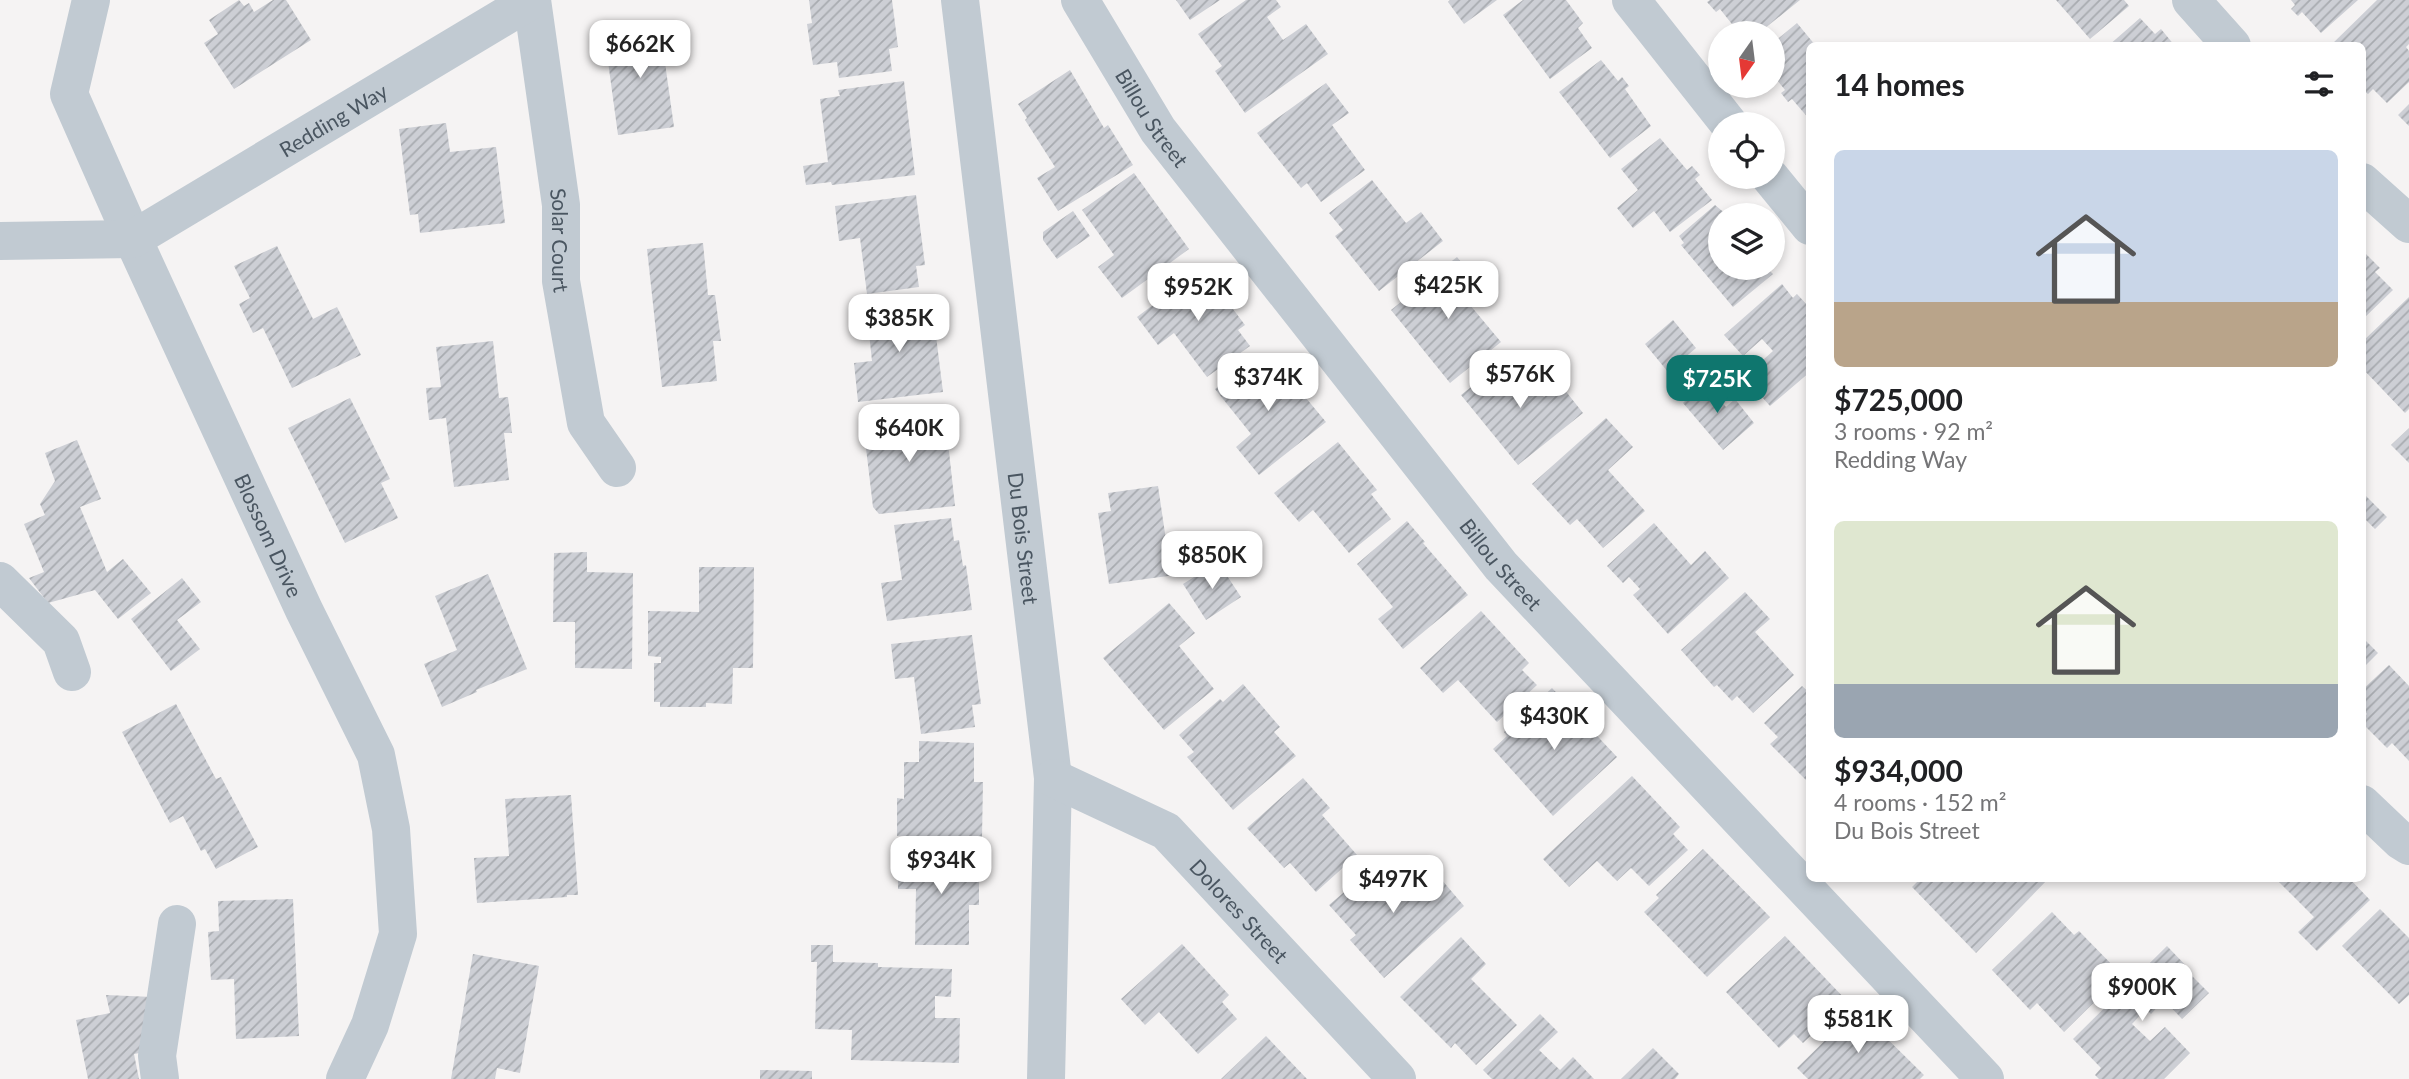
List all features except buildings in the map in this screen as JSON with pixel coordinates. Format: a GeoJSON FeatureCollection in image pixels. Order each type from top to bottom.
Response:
{"type":"FeatureCollection","features":[{"type":"Feature","properties":{"kind":"street","name":"Blossom Drive"},"geometry":{"type":"LineString","coordinates":[[91,0],[69,94],[304,610],[376,755],[391,829],[398,934],[370,1025],[345,1079]]}},
{"type":"Feature","properties":{"kind":"street","name":"Redding Way"},"geometry":{"type":"LineString","coordinates":[[133,239],[532,0]]}},
{"type":"Feature","properties":{"kind":"street","name":"Solar Court"},"geometry":{"type":"LineString","coordinates":[[532,0],[561,205],[561,281],[586,423],[617,468]]}},
{"type":"Feature","properties":{"kind":"street","name":"Du Bois Street"},"geometry":{"type":"LineString","coordinates":[[960,0],[1053,778],[1046,1079]]}},
{"type":"Feature","properties":{"kind":"street","name":"Billou Street"},"geometry":{"type":"LineString","coordinates":[[1080,0],[1158,130],[1502,566],[1985,1079]]}},
{"type":"Feature","properties":{"kind":"street"},"geometry":{"type":"LineString","coordinates":[[1631,0],[1720,112]]}},
{"type":"Feature","properties":{"kind":"street"},"geometry":{"type":"LineString","coordinates":[[2190,0],[2228,42]]}},
{"type":"Feature","properties":{"kind":"street"},"geometry":{"type":"LineString","coordinates":[[2366,186],[2409,224]]}},
{"type":"Feature","properties":{"kind":"street"},"geometry":{"type":"LineString","coordinates":[[1780,189],[1806,221]]}},
{"type":"Feature","properties":{"kind":"street"},"geometry":{"type":"LineString","coordinates":[[0,241],[133,239]]}},
{"type":"Feature","properties":{"kind":"street"},"geometry":{"type":"LineString","coordinates":[[0,581],[61,641],[72,672]]}},
{"type":"Feature","properties":{"kind":"street","name":"Dolores Street"},"geometry":{"type":"LineString","coordinates":[[1053,778],[1166,831],[1397,1079]]}},
{"type":"Feature","properties":{"kind":"street"},"geometry":{"type":"LineString","coordinates":[[2366,808],[2409,846]]}},
{"type":"Feature","properties":{"kind":"street"},"geometry":{"type":"LineString","coordinates":[[160,1079],[157,1056],[177,924]]}}]}
